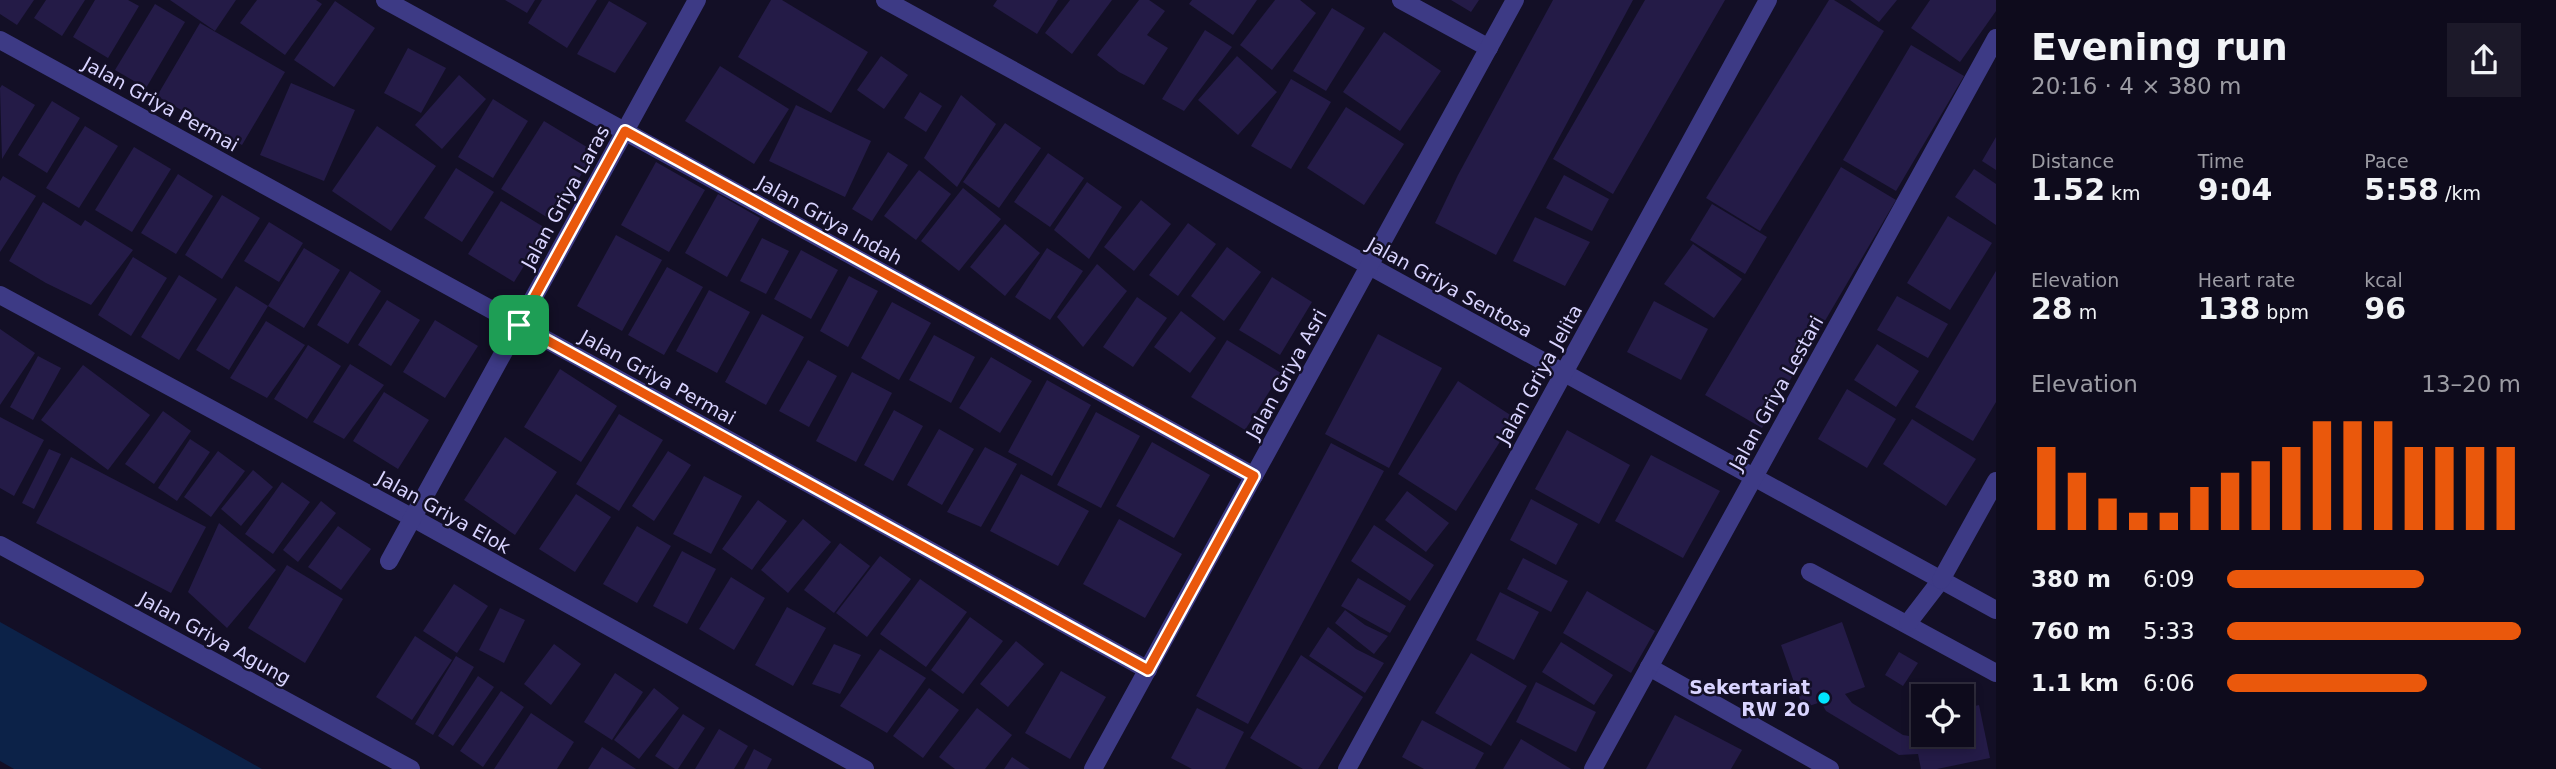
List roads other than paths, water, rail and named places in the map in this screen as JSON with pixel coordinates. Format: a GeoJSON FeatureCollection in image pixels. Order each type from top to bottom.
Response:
{"type":"FeatureCollection","features":[{"type":"Feature","properties":{"kind":"street","name":"Jalan Griya Indah"},"geometry":{"type":"LineString","coordinates":[[385,0],[1254,476]]}},
{"type":"Feature","properties":{"kind":"street","name":"Jalan Griya Laras"},"geometry":{"type":"LineString","coordinates":[[389,561],[697,0]]}},
{"type":"Feature","properties":{"kind":"street","name":"Jalan Griya Sentosa"},"geometry":{"type":"LineString","coordinates":[[885,0],[1996,610]]}},
{"type":"Feature","properties":{"kind":"street"},"geometry":{"type":"LineString","coordinates":[[1401,0],[1489,48]]}},
{"type":"Feature","properties":{"kind":"street","name":"Jalan Griya Asri"},"geometry":{"type":"LineString","coordinates":[[1094,769],[1515,0]]}},
{"type":"Feature","properties":{"kind":"street","name":"Jalan Griya Jelita"},"geometry":{"type":"LineString","coordinates":[[1347,769],[1768,0]]}},
{"type":"Feature","properties":{"kind":"street","name":"Jalan Griya Lestari"},"geometry":{"type":"LineString","coordinates":[[1592,769],[1996,38]]}},
{"type":"Feature","properties":{"kind":"street","name":"Jalan Griya Permai"},"geometry":{"type":"LineString","coordinates":[[0,40],[1148,670]]}},
{"type":"Feature","properties":{"kind":"street","name":"Jalan Griya Elok"},"geometry":{"type":"LineString","coordinates":[[0,295],[413,518],[865,769]]}},
{"type":"Feature","properties":{"kind":"street"},"geometry":{"type":"LineString","coordinates":[[1908,623],[1941,580],[1996,481]]}},
{"type":"Feature","properties":{"kind":"street","name":"Jalan Griya Agung"},"geometry":{"type":"LineString","coordinates":[[0,545],[411,769]]}},
{"type":"Feature","properties":{"kind":"street"},"geometry":{"type":"LineString","coordinates":[[1810,572],[1996,673]]}},
{"type":"Feature","properties":{"kind":"street"},"geometry":{"type":"LineString","coordinates":[[1648,667],[1830,769]]}},
{"type":"Feature","properties":{"kind":"water"},"geometry":{"type":"Polygon","coordinates":[[[0,622],[262,769],[14,769],[0,761],[0,622]]]}},
{"type":"Feature","properties":{"kind":"place","name":"Sekertariat RW 20"},"geometry":{"type":"Point","coordinates":[1824,698]}}]}
